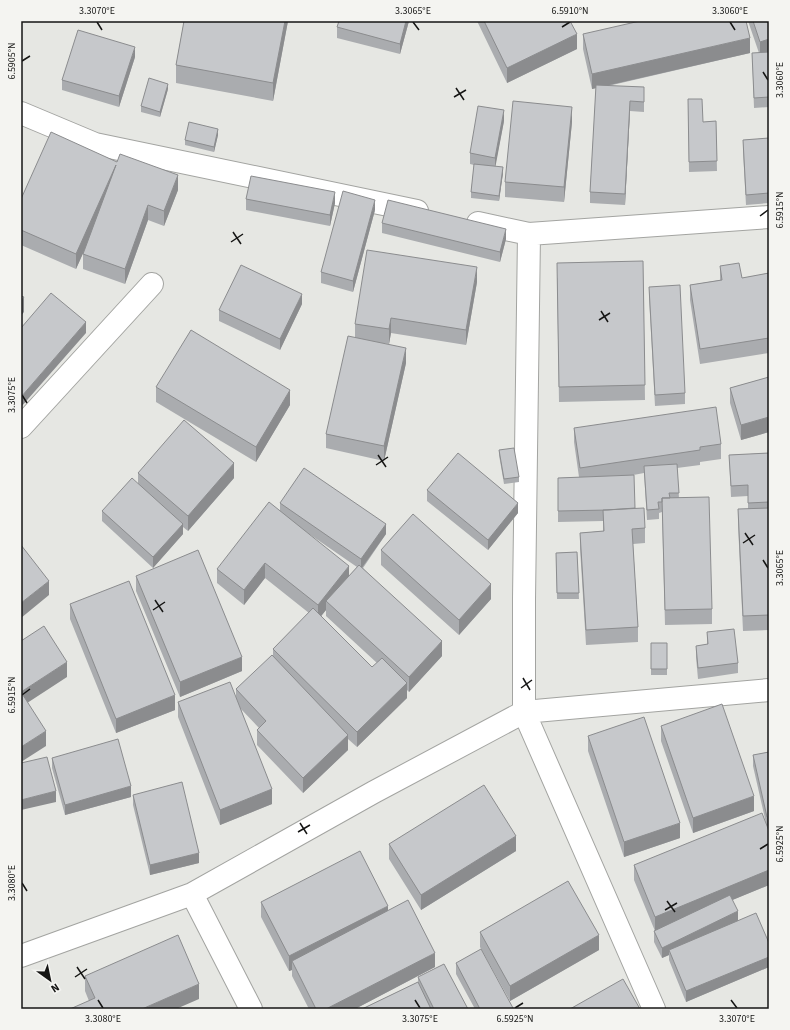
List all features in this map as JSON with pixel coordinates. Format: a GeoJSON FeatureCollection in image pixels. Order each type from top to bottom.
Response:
{"type":"FeatureCollection","features":[{"type":"Feature","properties":{"kind":"street"},"geometry":{"type":"LineString","coordinates":[[21,113],[95,144],[436,215]]}},
{"type":"Feature","properties":{"kind":"street"},"geometry":{"type":"LineString","coordinates":[[460,220],[530,234],[769,217]]}},
{"type":"Feature","properties":{"kind":"street"},"geometry":{"type":"LineString","coordinates":[[530,234],[524,599],[524,712],[654,1009]]}},
{"type":"Feature","properties":{"kind":"street"},"geometry":{"type":"LineString","coordinates":[[21,427],[152,284]]}},
{"type":"Feature","properties":{"kind":"street"},"geometry":{"type":"LineString","coordinates":[[21,956],[192,894],[374,792],[524,712],[769,690]]}},
{"type":"Feature","properties":{"kind":"street"},"geometry":{"type":"LineString","coordinates":[[192,894],[251,1009]]}},
{"type":"Feature","properties":{"kind":"building"},"geometry":{"type":"Polygon","coordinates":[[[184,21],[285,21],[273,83],[176,65],[184,21]]]}},
{"type":"Feature","properties":{"kind":"building"},"geometry":{"type":"Polygon","coordinates":[[[339,21],[406,21],[400,44],[337,27],[339,21]]]}},
{"type":"Feature","properties":{"kind":"building"},"geometry":{"type":"Polygon","coordinates":[[[484,21],[570,21],[577,34],[507,68],[484,21]]]}},
{"type":"Feature","properties":{"kind":"building"},"geometry":{"type":"Polygon","coordinates":[[[640,21],[746,21],[750,38],[592,74],[583,34],[640,21]]]}},
{"type":"Feature","properties":{"kind":"building"},"geometry":{"type":"Polygon","coordinates":[[[753,21],[769,21],[769,39],[760,42],[753,21]]]}},
{"type":"Feature","properties":{"kind":"building"},"geometry":{"type":"Polygon","coordinates":[[[78,30],[135,47],[119,96],[62,80],[78,30]]]}},
{"type":"Feature","properties":{"kind":"building"},"geometry":{"type":"Polygon","coordinates":[[[769,52],[769,97],[754,98],[752,53],[769,52]]]}},
{"type":"Feature","properties":{"kind":"building"},"geometry":{"type":"Polygon","coordinates":[[[149,78],[168,84],[160,112],[141,106],[149,78]]]}},
{"type":"Feature","properties":{"kind":"building"},"geometry":{"type":"Polygon","coordinates":[[[596,85],[644,87],[644,102],[630,101],[625,194],[590,192],[596,85]]]}},
{"type":"Feature","properties":{"kind":"building"},"geometry":{"type":"Polygon","coordinates":[[[688,99],[702,99],[703,122],[716,121],[717,161],[689,162],[688,99]]]}},
{"type":"Feature","properties":{"kind":"building"},"geometry":{"type":"Polygon","coordinates":[[[513,101],[572,107],[564,187],[505,182],[513,101]]]}},
{"type":"Feature","properties":{"kind":"building"},"geometry":{"type":"Polygon","coordinates":[[[478,106],[504,110],[495,158],[470,153],[478,106]]]}},
{"type":"Feature","properties":{"kind":"building"},"geometry":{"type":"Polygon","coordinates":[[[189,122],[218,129],[214,147],[185,140],[189,122]]]}},
{"type":"Feature","properties":{"kind":"building"},"geometry":{"type":"Polygon","coordinates":[[[51,132],[117,162],[120,154],[178,175],[164,211],[148,205],[125,269],[83,254],[116,165],[76,254],[21,230],[21,199],[51,132]]]}},
{"type":"Feature","properties":{"kind":"building"},"geometry":{"type":"Polygon","coordinates":[[[769,138],[769,193],[746,195],[743,140],[769,138]]]}},
{"type":"Feature","properties":{"kind":"building"},"geometry":{"type":"Polygon","coordinates":[[[474,164],[503,167],[499,196],[471,192],[474,164]]]}},
{"type":"Feature","properties":{"kind":"building"},"geometry":{"type":"Polygon","coordinates":[[[251,176],[335,192],[330,215],[246,199],[251,176]]]}},
{"type":"Feature","properties":{"kind":"building"},"geometry":{"type":"Polygon","coordinates":[[[343,191],[375,200],[353,281],[321,272],[343,191]]]}},
{"type":"Feature","properties":{"kind":"building"},"geometry":{"type":"Polygon","coordinates":[[[388,200],[506,229],[500,252],[382,223],[388,200]]]}},
{"type":"Feature","properties":{"kind":"building"},"geometry":{"type":"Polygon","coordinates":[[[367,250],[477,267],[466,330],[391,318],[389,329],[355,324],[367,250]]]}},
{"type":"Feature","properties":{"kind":"building"},"geometry":{"type":"Polygon","coordinates":[[[643,261],[645,385],[559,387],[557,263],[643,261]]]}},
{"type":"Feature","properties":{"kind":"building"},"geometry":{"type":"Polygon","coordinates":[[[739,263],[742,278],[769,273],[769,338],[700,349],[690,285],[722,280],[720,266],[739,263]]]}},
{"type":"Feature","properties":{"kind":"building"},"geometry":{"type":"Polygon","coordinates":[[[241,265],[302,294],[280,339],[219,310],[241,265]]]}},
{"type":"Feature","properties":{"kind":"building"},"geometry":{"type":"Polygon","coordinates":[[[680,285],[685,393],[655,395],[649,287],[680,285]]]}},
{"type":"Feature","properties":{"kind":"building"},"geometry":{"type":"Polygon","coordinates":[[[51,293],[86,322],[21,397],[21,328],[51,293]]]}},
{"type":"Feature","properties":{"kind":"building"},"geometry":{"type":"Polygon","coordinates":[[[191,330],[290,390],[256,447],[156,387],[191,330]]]}},
{"type":"Feature","properties":{"kind":"building"},"geometry":{"type":"Polygon","coordinates":[[[348,336],[406,348],[384,446],[326,434],[348,336]]]}},
{"type":"Feature","properties":{"kind":"building"},"geometry":{"type":"Polygon","coordinates":[[[769,377],[769,417],[741,425],[730,388],[769,377]]]}},
{"type":"Feature","properties":{"kind":"building"},"geometry":{"type":"Polygon","coordinates":[[[716,407],[721,444],[700,447],[700,450],[580,468],[574,428],[716,407]]]}},
{"type":"Feature","properties":{"kind":"building"},"geometry":{"type":"Polygon","coordinates":[[[184,420],[234,463],[188,516],[138,473],[184,420]]]}},
{"type":"Feature","properties":{"kind":"building"},"geometry":{"type":"Polygon","coordinates":[[[514,448],[519,477],[504,479],[499,450],[514,448]]]}},
{"type":"Feature","properties":{"kind":"building"},"geometry":{"type":"Polygon","coordinates":[[[458,453],[518,503],[488,540],[427,490],[458,453]]]}},
{"type":"Feature","properties":{"kind":"building"},"geometry":{"type":"Polygon","coordinates":[[[769,453],[769,502],[748,503],[748,485],[731,486],[729,455],[769,453]]]}},
{"type":"Feature","properties":{"kind":"building"},"geometry":{"type":"Polygon","coordinates":[[[677,464],[679,493],[669,493],[670,498],[662,498],[662,502],[658,502],[659,509],[647,510],[644,466],[677,464]]]}},
{"type":"Feature","properties":{"kind":"building"},"geometry":{"type":"Polygon","coordinates":[[[304,468],[386,524],[361,559],[280,503],[304,468]]]}},
{"type":"Feature","properties":{"kind":"building"},"geometry":{"type":"Polygon","coordinates":[[[634,475],[635,508],[558,511],[558,478],[634,475]]]}},
{"type":"Feature","properties":{"kind":"building"},"geometry":{"type":"Polygon","coordinates":[[[132,478],[183,524],[153,557],[102,511],[132,478]]]}},
{"type":"Feature","properties":{"kind":"building"},"geometry":{"type":"Polygon","coordinates":[[[709,497],[712,609],[665,610],[662,498],[709,497]]]}},
{"type":"Feature","properties":{"kind":"building"},"geometry":{"type":"Polygon","coordinates":[[[269,502],[349,566],[318,605],[265,563],[244,590],[217,569],[269,502]]]}},
{"type":"Feature","properties":{"kind":"building"},"geometry":{"type":"Polygon","coordinates":[[[644,508],[645,528],[632,529],[638,627],[586,630],[580,533],[604,531],[603,510],[644,508]]]}},
{"type":"Feature","properties":{"kind":"building"},"geometry":{"type":"Polygon","coordinates":[[[769,508],[769,615],[743,616],[738,509],[769,508]]]}},
{"type":"Feature","properties":{"kind":"building"},"geometry":{"type":"Polygon","coordinates":[[[413,514],[491,584],[459,620],[381,550],[413,514]]]}},
{"type":"Feature","properties":{"kind":"building"},"geometry":{"type":"Polygon","coordinates":[[[21,545],[49,581],[21,603],[21,545]]]}},
{"type":"Feature","properties":{"kind":"building"},"geometry":{"type":"Polygon","coordinates":[[[198,550],[242,657],[180,682],[136,576],[198,550]]]}},
{"type":"Feature","properties":{"kind":"building"},"geometry":{"type":"Polygon","coordinates":[[[577,552],[579,593],[557,593],[556,553],[577,552]]]}},
{"type":"Feature","properties":{"kind":"building"},"geometry":{"type":"Polygon","coordinates":[[[359,565],[442,641],[409,677],[326,601],[359,565]]]}},
{"type":"Feature","properties":{"kind":"building"},"geometry":{"type":"Polygon","coordinates":[[[129,581],[175,695],[116,719],[70,604],[129,581]]]}},
{"type":"Feature","properties":{"kind":"building"},"geometry":{"type":"Polygon","coordinates":[[[313,608],[372,667],[382,658],[407,683],[357,732],[273,649],[313,608]]]}},
{"type":"Feature","properties":{"kind":"building"},"geometry":{"type":"Polygon","coordinates":[[[44,626],[67,662],[21,692],[21,641],[44,626]]]}},
{"type":"Feature","properties":{"kind":"building"},"geometry":{"type":"Polygon","coordinates":[[[734,629],[738,663],[698,668],[696,646],[708,644],[707,632],[734,629]]]}},
{"type":"Feature","properties":{"kind":"building"},"geometry":{"type":"Polygon","coordinates":[[[651,643],[667,643],[667,669],[651,669],[651,643]]]}},
{"type":"Feature","properties":{"kind":"building"},"geometry":{"type":"Polygon","coordinates":[[[272,655],[348,735],[303,778],[257,730],[266,721],[236,689],[272,655]]]}},
{"type":"Feature","properties":{"kind":"building"},"geometry":{"type":"Polygon","coordinates":[[[230,682],[272,789],[220,810],[178,702],[230,682]]]}},
{"type":"Feature","properties":{"kind":"building"},"geometry":{"type":"Polygon","coordinates":[[[21,692],[46,731],[21,747],[21,692]]]}},
{"type":"Feature","properties":{"kind":"building"},"geometry":{"type":"Polygon","coordinates":[[[722,704],[754,796],[693,818],[661,726],[722,704]]]}},
{"type":"Feature","properties":{"kind":"building"},"geometry":{"type":"Polygon","coordinates":[[[644,717],[680,823],[624,842],[588,736],[644,717]]]}},
{"type":"Feature","properties":{"kind":"building"},"geometry":{"type":"Polygon","coordinates":[[[118,739],[131,786],[65,805],[52,758],[118,739]]]}},
{"type":"Feature","properties":{"kind":"building"},"geometry":{"type":"Polygon","coordinates":[[[769,752],[769,817],[767,817],[753,755],[769,752]]]}},
{"type":"Feature","properties":{"kind":"building"},"geometry":{"type":"Polygon","coordinates":[[[47,757],[56,791],[21,800],[21,763],[47,757]]]}},
{"type":"Feature","properties":{"kind":"building"},"geometry":{"type":"Polygon","coordinates":[[[182,782],[199,853],[150,865],[133,795],[182,782]]]}},
{"type":"Feature","properties":{"kind":"building"},"geometry":{"type":"Polygon","coordinates":[[[484,785],[516,836],[421,895],[389,844],[484,785]]]}},
{"type":"Feature","properties":{"kind":"building"},"geometry":{"type":"Polygon","coordinates":[[[762,813],[769,831],[769,870],[655,917],[634,865],[762,813]]]}},
{"type":"Feature","properties":{"kind":"building"},"geometry":{"type":"Polygon","coordinates":[[[360,851],[388,906],[289,956],[261,902],[360,851]]]}},
{"type":"Feature","properties":{"kind":"building"},"geometry":{"type":"Polygon","coordinates":[[[568,881],[599,935],[510,986],[480,932],[568,881]]]}},
{"type":"Feature","properties":{"kind":"building"},"geometry":{"type":"Polygon","coordinates":[[[730,895],[738,911],[662,948],[654,931],[730,895]]]}},
{"type":"Feature","properties":{"kind":"building"},"geometry":{"type":"Polygon","coordinates":[[[408,900],[435,953],[326,1009],[316,1009],[292,961],[408,900]]]}},
{"type":"Feature","properties":{"kind":"building"},"geometry":{"type":"Polygon","coordinates":[[[756,913],[769,943],[769,957],[686,991],[669,950],[756,913]]]}},
{"type":"Feature","properties":{"kind":"building"},"geometry":{"type":"Polygon","coordinates":[[[178,935],[199,984],[142,1009],[70,1009],[95,998],[85,976],[178,935]]]}},
{"type":"Feature","properties":{"kind":"building"},"geometry":{"type":"Polygon","coordinates":[[[481,949],[513,1008],[480,1009],[456,963],[481,949]]]}},
{"type":"Feature","properties":{"kind":"building"},"geometry":{"type":"Polygon","coordinates":[[[444,964],[468,1009],[434,1009],[418,977],[444,964]]]}},
{"type":"Feature","properties":{"kind":"building"},"geometry":{"type":"Polygon","coordinates":[[[623,979],[640,1009],[570,1009],[623,979]]]}},
{"type":"Feature","properties":{"kind":"building"},"geometry":{"type":"Polygon","coordinates":[[[418,982],[431,1009],[362,1009],[418,982]]]}}]}
